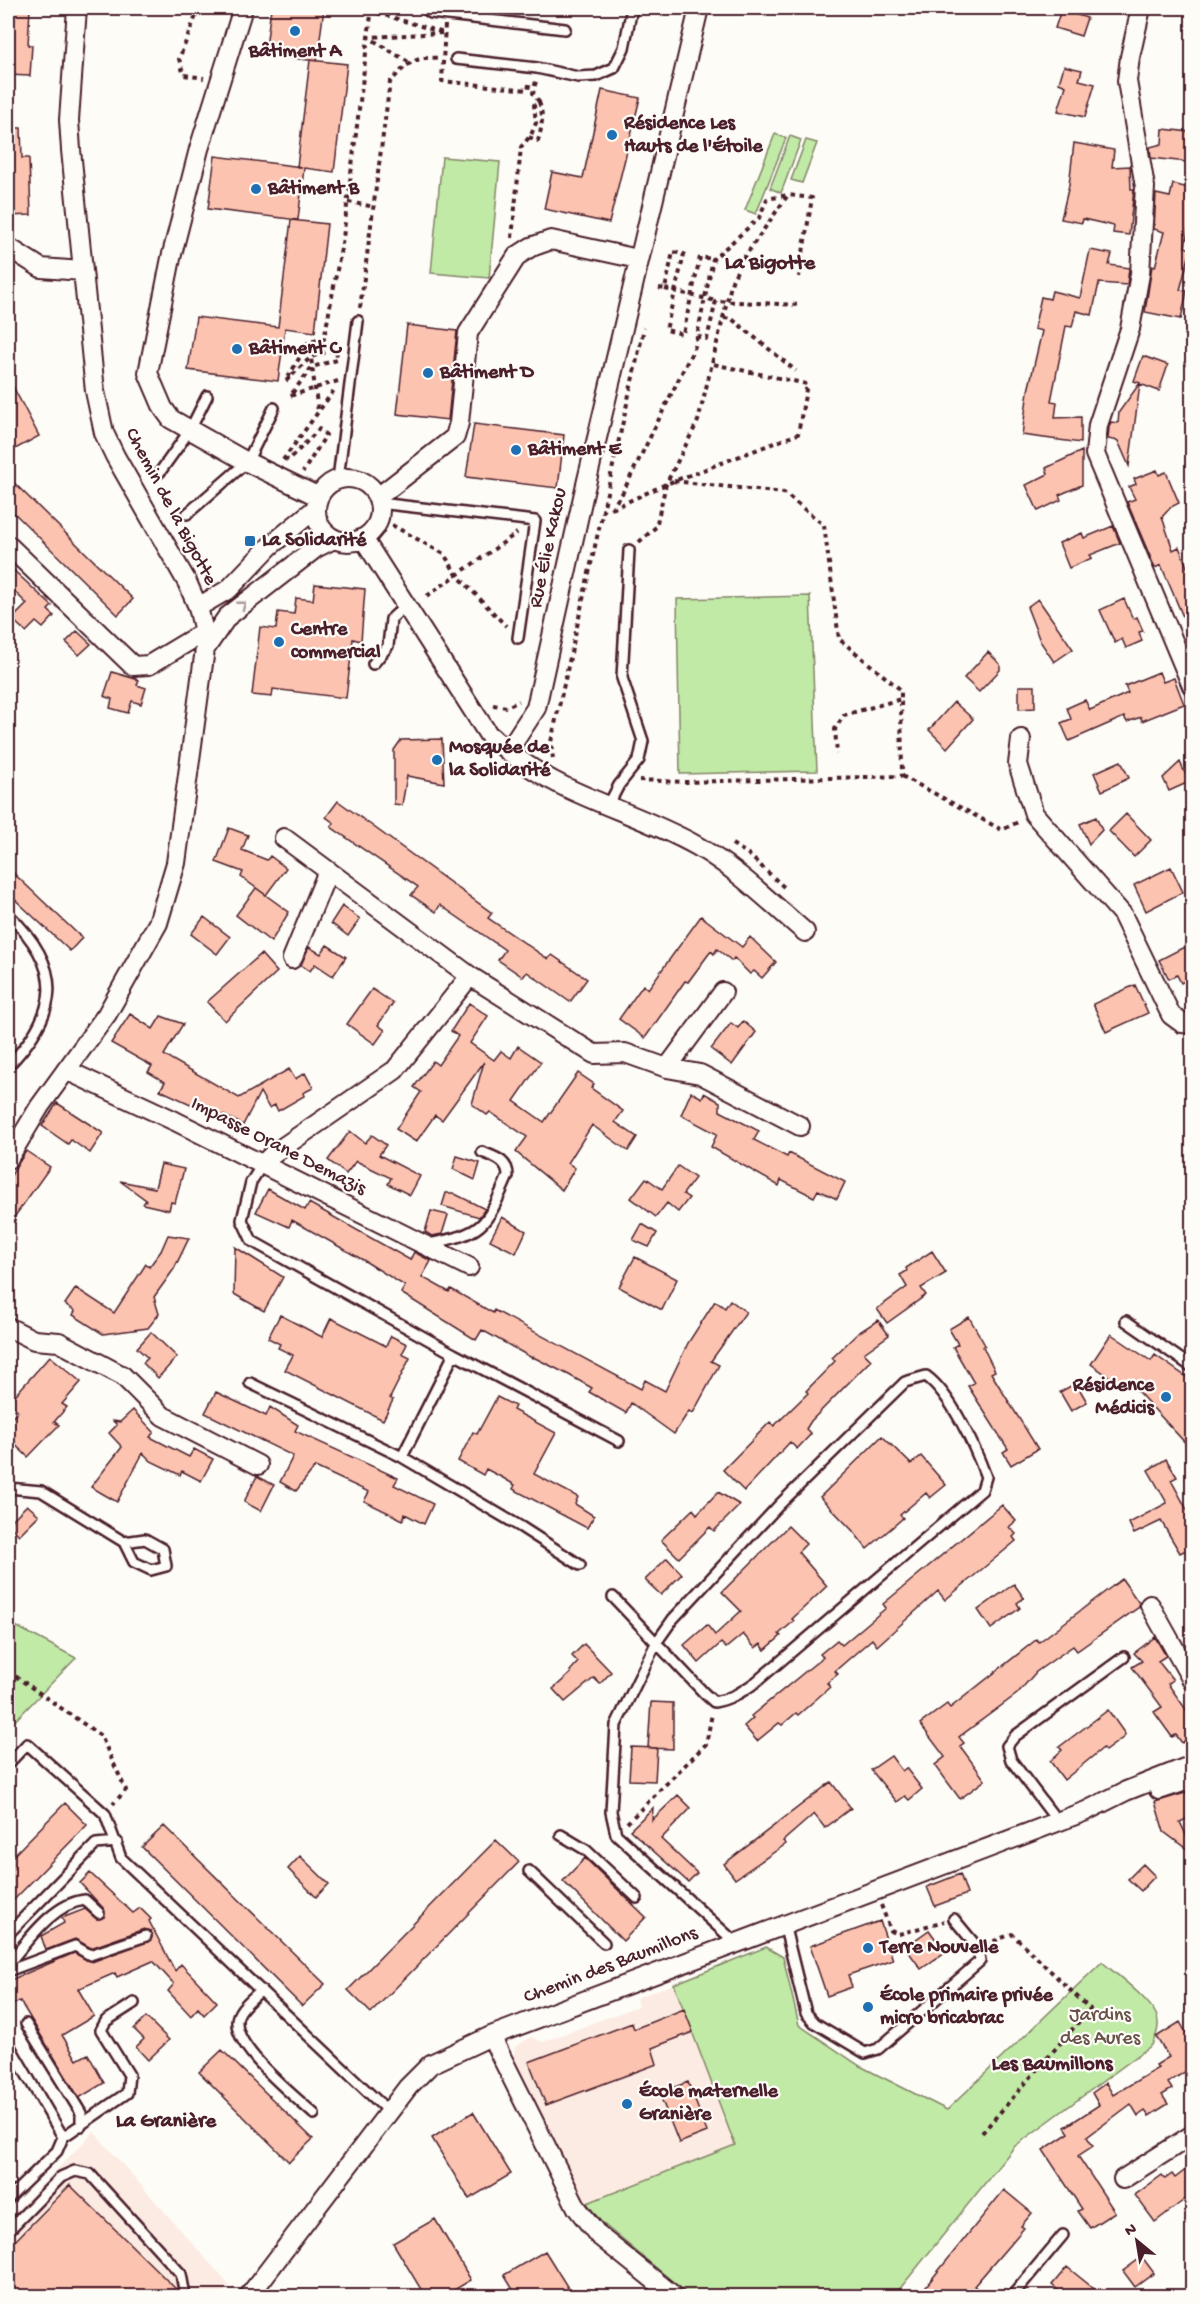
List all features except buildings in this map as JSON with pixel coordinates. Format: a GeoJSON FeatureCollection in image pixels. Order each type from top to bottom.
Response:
{"type":"FeatureCollection","features":[{"type":"Feature","properties":{"kind":"street","name":"Chemin de la Bigotte"},"geometry":{"type":"LineString","coordinates":[[8,1159],[40,1106],[107,1014],[158,923],[176,863],[205,641],[198,607],[104,433],[95,391],[73,185],[69,120],[76,8]]}},
{"type":"Feature","properties":{"kind":"street"},"geometry":{"type":"LineString","coordinates":[[198,607],[229,589],[316,503],[326,485],[338,478],[349,477],[361,480],[371,487],[379,500],[378,520],[363,538],[345,542],[334,539],[320,527],[316,503],[294,485],[247,462],[171,419],[163,408],[148,373],[171,258],[220,80],[243,8]]}},
{"type":"Feature","properties":{"kind":"street","name":"Rue Élie Kakou"},"geometry":{"type":"LineString","coordinates":[[508,751],[537,708],[638,259],[699,8]]}},
{"type":"Feature","properties":{"kind":"street"},"geometry":{"type":"LineString","coordinates":[[1142,8],[1130,57],[1127,81],[1145,187],[1140,274],[1130,329],[1098,425],[1095,454],[1192,686]]}},
{"type":"Feature","properties":{"kind":"street"},"geometry":{"type":"LineString","coordinates":[[379,500],[455,437],[459,423],[468,333],[517,256],[531,247],[550,240],[638,259]]}},
{"type":"Feature","properties":{"kind":"street"},"geometry":{"type":"LineString","coordinates":[[8,247],[40,268],[82,271]]}},
{"type":"Feature","properties":{"kind":"street"},"geometry":{"type":"LineString","coordinates":[[363,538],[488,734],[530,770],[695,845],[726,865],[805,932]]}},
{"type":"Feature","properties":{"kind":"street"},"geometry":{"type":"LineString","coordinates":[[8,545],[133,666],[149,665],[205,641],[227,617],[316,548],[334,539]]}},
{"type":"Feature","properties":{"kind":"street"},"geometry":{"type":"LineString","coordinates":[[1021,739],[1018,764],[1034,814],[1122,914],[1171,1015],[1182,1023],[1192,1024]]}},
{"type":"Feature","properties":{"kind":"street"},"geometry":{"type":"LineString","coordinates":[[284,838],[470,976],[594,1054],[625,1053],[667,1068],[700,1074],[800,1126]]}},
{"type":"Feature","properties":{"kind":"street"},"geometry":{"type":"LineString","coordinates":[[292,959],[328,871]]}},
{"type":"Feature","properties":{"kind":"street"},"geometry":{"type":"LineString","coordinates":[[262,1165],[273,1154],[395,1071],[470,976]]}},
{"type":"Feature","properties":{"kind":"street"},"geometry":{"type":"LineString","coordinates":[[667,1068],[723,992]]}},
{"type":"Feature","properties":{"kind":"street","name":"Impasse Orane Demazis"},"geometry":{"type":"LineString","coordinates":[[66,1070],[469,1268]]}},
{"type":"Feature","properties":{"kind":"street"},"geometry":{"type":"LineString","coordinates":[[8,1330],[34,1340],[59,1342],[123,1376],[163,1416],[258,1465]]}},
{"type":"Feature","properties":{"kind":"street"},"geometry":{"type":"LineString","coordinates":[[1150,1605],[1192,1680]]}},
{"type":"Feature","properties":{"kind":"street","name":"Chemin des Baumillons"},"geometry":{"type":"LineString","coordinates":[[249,2296],[408,2087],[431,2064],[491,2036],[1058,1822],[1126,1791],[1192,1765]]}},
{"type":"Feature","properties":{"kind":"street","name":"Chemin des Baumillons"},"geometry":{"type":"LineString","coordinates":[[1086,1811],[1127,1801],[1192,1779]]}},
{"type":"Feature","properties":{"kind":"street"},"geometry":{"type":"LineString","coordinates":[[491,2036],[577,2208],[598,2235],[674,2296]]}},
{"type":"Feature","properties":{"kind":"street"},"geometry":{"type":"LineString","coordinates":[[1123,2179],[1192,2135]]}},
{"type":"Feature","properties":{"kind":"lane"},"geometry":{"type":"LineString","coordinates":[[425,8],[431,13],[565,29]]}},
{"type":"Feature","properties":{"kind":"lane"},"geometry":{"type":"LineString","coordinates":[[456,59],[537,68],[578,77],[596,76],[614,68],[624,48],[632,8]]}},
{"type":"Feature","properties":{"kind":"lane"},"geometry":{"type":"LineString","coordinates":[[338,478],[358,321]]}},
{"type":"Feature","properties":{"kind":"lane"},"geometry":{"type":"LineString","coordinates":[[160,472],[190,430],[207,396]]}},
{"type":"Feature","properties":{"kind":"lane"},"geometry":{"type":"LineString","coordinates":[[187,514],[247,462],[274,408]]}},
{"type":"Feature","properties":{"kind":"lane"},"geometry":{"type":"LineString","coordinates":[[379,500],[535,521],[518,638]]}},
{"type":"Feature","properties":{"kind":"lane"},"geometry":{"type":"LineString","coordinates":[[608,806],[624,779],[639,760],[643,741],[622,678],[629,550]]}},
{"type":"Feature","properties":{"kind":"lane"},"geometry":{"type":"LineString","coordinates":[[373,664],[388,646],[391,619],[406,606]]}},
{"type":"Feature","properties":{"kind":"lane"},"geometry":{"type":"LineString","coordinates":[[8,914],[26,932],[40,951],[47,973],[49,996],[41,1023],[26,1046],[8,1066]]}},
{"type":"Feature","properties":{"kind":"lane"},"geometry":{"type":"LineString","coordinates":[[424,1245],[464,1236],[478,1230],[490,1217],[508,1176],[508,1168],[503,1161],[482,1152]]}},
{"type":"Feature","properties":{"kind":"lane"},"geometry":{"type":"LineString","coordinates":[[262,1165],[251,1182],[242,1220],[252,1241],[454,1354],[619,1441]]}},
{"type":"Feature","properties":{"kind":"lane"},"geometry":{"type":"LineString","coordinates":[[1126,1321],[1192,1367]]}},
{"type":"Feature","properties":{"kind":"lane"},"geometry":{"type":"LineString","coordinates":[[402,1457],[454,1354]]}},
{"type":"Feature","properties":{"kind":"lane"},"geometry":{"type":"LineString","coordinates":[[614,1597],[656,1643],[714,1702],[736,1696],[756,1682],[982,1490],[986,1477],[980,1459],[938,1385],[926,1376],[905,1382],[780,1504],[673,1619],[656,1643],[616,1725],[611,1812],[616,1834],[736,1943]]}},
{"type":"Feature","properties":{"kind":"lane"},"geometry":{"type":"LineString","coordinates":[[250,1383],[402,1457],[521,1527],[580,1565]]}},
{"type":"Feature","properties":{"kind":"lane"},"geometry":{"type":"LineString","coordinates":[[8,1488],[41,1491],[124,1542],[134,1562],[151,1570],[166,1566],[163,1549],[145,1539],[124,1542]]}},
{"type":"Feature","properties":{"kind":"lane"},"geometry":{"type":"LineString","coordinates":[[1058,1822],[1011,1760],[1007,1746],[1015,1736],[1124,1658]]}},
{"type":"Feature","properties":{"kind":"lane"},"geometry":{"type":"LineString","coordinates":[[8,1764],[27,1744],[105,1814],[122,1858],[389,2112]]}},
{"type":"Feature","properties":{"kind":"lane"},"geometry":{"type":"LineString","coordinates":[[561,1834],[586,1850],[637,1898]]}},
{"type":"Feature","properties":{"kind":"lane"},"geometry":{"type":"LineString","coordinates":[[8,1934],[96,1844],[117,1842]]}},
{"type":"Feature","properties":{"kind":"lane"},"geometry":{"type":"LineString","coordinates":[[529,1871],[604,1943]]}},
{"type":"Feature","properties":{"kind":"lane"},"geometry":{"type":"LineString","coordinates":[[8,1965],[38,1929],[72,1901],[84,1900],[99,1913]]}},
{"type":"Feature","properties":{"kind":"lane"},"geometry":{"type":"LineString","coordinates":[[784,1924],[806,2013],[815,2023],[865,2053],[878,2049],[980,1962],[978,1948],[954,1919]]}},
{"type":"Feature","properties":{"kind":"lane"},"geometry":{"type":"LineString","coordinates":[[8,1971],[75,1947],[90,1955],[146,1936]]}},
{"type":"Feature","properties":{"kind":"lane"},"geometry":{"type":"LineString","coordinates":[[261,1990],[241,2010],[236,2022],[239,2034],[267,2070],[314,2114]]}},
{"type":"Feature","properties":{"kind":"lane"},"geometry":{"type":"LineString","coordinates":[[8,2199],[57,2151],[63,2137],[127,2093],[129,2075],[102,2030],[106,2021],[134,2003]]}},
{"type":"Feature","properties":{"kind":"lane"},"geometry":{"type":"LineString","coordinates":[[26,2024],[81,2113],[81,2126]]}},
{"type":"Feature","properties":{"kind":"lane"},"geometry":{"type":"LineString","coordinates":[[8,2043],[63,2137]]}},
{"type":"Feature","properties":{"kind":"lane"},"geometry":{"type":"LineString","coordinates":[[8,2231],[61,2177],[75,2171],[90,2174],[181,2274],[185,2296]]}},
{"type":"Feature","properties":{"kind":"lane"},"geometry":{"type":"LineString","coordinates":[[1012,2296],[1063,2235]]}},
{"type":"Feature","properties":{"kind":"path"},"geometry":{"type":"LineString","coordinates":[[199,8],[179,59],[184,75],[220,80]]}},
{"type":"Feature","properties":{"kind":"path"},"geometry":{"type":"LineString","coordinates":[[361,8],[371,9],[444,33]]}},
{"type":"Feature","properties":{"kind":"path"},"geometry":{"type":"LineString","coordinates":[[309,341],[324,339],[348,202],[371,9]]}},
{"type":"Feature","properties":{"kind":"path"},"geometry":{"type":"LineString","coordinates":[[447,15],[441,58],[442,81],[528,90],[531,76],[537,77],[533,93],[539,102],[543,119],[538,141],[529,137]]}},
{"type":"Feature","properties":{"kind":"path"},"geometry":{"type":"LineString","coordinates":[[368,37],[444,33]]}},
{"type":"Feature","properties":{"kind":"path"},"geometry":{"type":"LineString","coordinates":[[368,37],[410,63]]}},
{"type":"Feature","properties":{"kind":"path"},"geometry":{"type":"LineString","coordinates":[[358,321],[390,82],[410,63],[422,56],[441,58]]}},
{"type":"Feature","properties":{"kind":"path"},"geometry":{"type":"LineString","coordinates":[[508,248],[512,239],[521,147],[536,123],[534,105],[539,102]]}},
{"type":"Feature","properties":{"kind":"path"},"geometry":{"type":"LineString","coordinates":[[629,550],[656,527],[666,484],[698,421],[732,281],[743,259],[788,195]]}},
{"type":"Feature","properties":{"kind":"path"},"geometry":{"type":"LineString","coordinates":[[713,364],[807,384],[798,434],[666,484],[611,509],[628,481],[695,346],[713,259],[759,218],[767,199],[788,195],[812,198],[800,277]]}},
{"type":"Feature","properties":{"kind":"path"},"geometry":{"type":"LineString","coordinates":[[348,202],[375,207]]}},
{"type":"Feature","properties":{"kind":"path"},"geometry":{"type":"LineString","coordinates":[[665,289],[673,252],[684,254],[666,330],[682,334],[700,257],[713,259]]}},
{"type":"Feature","properties":{"kind":"path"},"geometry":{"type":"LineString","coordinates":[[659,288],[716,301],[801,305]]}},
{"type":"Feature","properties":{"kind":"path"},"geometry":{"type":"LineString","coordinates":[[697,336],[707,339],[716,301]]}},
{"type":"Feature","properties":{"kind":"path"},"geometry":{"type":"LineString","coordinates":[[724,318],[732,319],[796,370]]}},
{"type":"Feature","properties":{"kind":"path"},"geometry":{"type":"LineString","coordinates":[[272,474],[339,381],[290,396],[312,367],[337,360],[336,349],[311,357],[286,381],[309,341]]}},
{"type":"Feature","properties":{"kind":"path"},"geometry":{"type":"LineString","coordinates":[[309,341],[318,412]]}},
{"type":"Feature","properties":{"kind":"path"},"geometry":{"type":"LineString","coordinates":[[284,459],[289,460],[319,429],[326,435],[294,485]]}},
{"type":"Feature","properties":{"kind":"path"},"geometry":{"type":"LineString","coordinates":[[674,481],[784,493],[824,525],[839,639],[901,690],[902,776]]}},
{"type":"Feature","properties":{"kind":"path"},"geometry":{"type":"LineString","coordinates":[[427,596],[535,521]]}},
{"type":"Feature","properties":{"kind":"path"},"geometry":{"type":"LineString","coordinates":[[392,525],[444,554],[457,575],[466,580],[518,638]]}},
{"type":"Feature","properties":{"kind":"path"},"geometry":{"type":"LineString","coordinates":[[489,703],[496,708],[507,707],[528,693],[561,699]]}},
{"type":"Feature","properties":{"kind":"path"},"geometry":{"type":"LineString","coordinates":[[837,754],[835,729],[844,715],[901,699]]}},
{"type":"Feature","properties":{"kind":"path"},"geometry":{"type":"LineString","coordinates":[[624,779],[684,782],[902,776],[1002,830],[1034,814]]}},
{"type":"Feature","properties":{"kind":"path"},"geometry":{"type":"LineString","coordinates":[[8,1671],[101,1736],[126,1790],[105,1814]]}},
{"type":"Feature","properties":{"kind":"path"},"geometry":{"type":"LineString","coordinates":[[616,1834],[706,1744],[714,1702]]}},
{"type":"Feature","properties":{"kind":"path"},"geometry":{"type":"LineString","coordinates":[[876,1890],[891,1931],[899,1934],[954,1919]]}},
{"type":"Feature","properties":{"kind":"path"},"geometry":{"type":"LineString","coordinates":[[978,1948],[1012,1934],[1090,2009],[982,2133]]}},
{"type":"Feature","properties":{"kind":"shaded area","name":"École maternelle Granière"},"geometry":{"type":"Polygon","coordinates":[[[674,1984],[736,2144],[587,2203],[513,2064],[515,2047],[531,2037],[543,2042],[638,2006],[636,1998],[674,1984]]]}},
{"type":"Feature","properties":{"kind":"shaded area"},"geometry":{"type":"Polygon","coordinates":[[[94,2132],[229,2285],[221,2296],[8,2296],[8,2219],[94,2132]]]}},
{"type":"Feature","properties":{"kind":"green space"},"geometry":{"type":"Polygon","coordinates":[[[775,134],[786,138],[756,214],[745,210],[775,134]]]}},
{"type":"Feature","properties":{"kind":"green space"},"geometry":{"type":"Polygon","coordinates":[[[790,136],[801,140],[781,193],[770,188],[790,136]]]}},
{"type":"Feature","properties":{"kind":"green space"},"geometry":{"type":"Polygon","coordinates":[[[806,140],[817,143],[802,183],[791,180],[806,140]]]}},
{"type":"Feature","properties":{"kind":"green space"},"geometry":{"type":"Polygon","coordinates":[[[442,157],[500,162],[489,278],[431,273],[442,157]]]}},
{"type":"Feature","properties":{"kind":"green space"},"geometry":{"type":"Polygon","coordinates":[[[810,596],[817,771],[680,774],[677,599],[810,596]]]}},
{"type":"Feature","properties":{"kind":"green space"},"geometry":{"type":"Polygon","coordinates":[[[8,1622],[76,1658],[8,1728],[8,1622]]]}},
{"type":"Feature","properties":{"kind":"green space","name":"Jardins des Aures"},"geometry":{"type":"Polygon","coordinates":[[[766,1947],[783,1957],[799,2025],[860,2066],[947,2110],[1102,1962],[1149,2004],[1157,2017],[1157,2031],[1152,2045],[1015,2146],[894,2296],[690,2296],[601,2222],[587,2203],[735,2145],[674,1984],[766,1947]]]}},
{"type":"Feature","properties":{"kind":"place","name":"Bâtiment A"},"geometry":{"type":"Point","coordinates":[295,31]}},
{"type":"Feature","properties":{"kind":"place","name":"Résidence Les Hauts de l'Étoile"},"geometry":{"type":"Point","coordinates":[612,135]}},
{"type":"Feature","properties":{"kind":"place","name":"Bâtiment B"},"geometry":{"type":"Point","coordinates":[256,189]}},
{"type":"Feature","properties":{"kind":"place","name":"Bâtiment C"},"geometry":{"type":"Point","coordinates":[237,349]}},
{"type":"Feature","properties":{"kind":"place","name":"Bâtiment D"},"geometry":{"type":"Point","coordinates":[428,373]}},
{"type":"Feature","properties":{"kind":"place","name":"Bâtiment E"},"geometry":{"type":"Point","coordinates":[516,450]}},
{"type":"Feature","properties":{"kind":"place","name":"La Solidarité"},"geometry":{"type":"Point","coordinates":[250,541]}},
{"type":"Feature","properties":{"kind":"place","name":"Centre commercial"},"geometry":{"type":"Point","coordinates":[279,642]}},
{"type":"Feature","properties":{"kind":"place","name":"Mosquée de la Solidarité"},"geometry":{"type":"Point","coordinates":[437,760]}},
{"type":"Feature","properties":{"kind":"place","name":"Résidence Médicis"},"geometry":{"type":"Point","coordinates":[1166,1397]}},
{"type":"Feature","properties":{"kind":"place","name":"Terre Nouvelle"},"geometry":{"type":"Point","coordinates":[868,1948]}},
{"type":"Feature","properties":{"kind":"place","name":"École primaire privée micro bricabrac"},"geometry":{"type":"Point","coordinates":[868,2007]}},
{"type":"Feature","properties":{"kind":"place","name":"École maternelle Granière"},"geometry":{"type":"Point","coordinates":[627,2104]}},
{"type":"Feature","properties":{"kind":"district","name":"La Bigotte"},"geometry":{"type":"Point","coordinates":[770,264]}},
{"type":"Feature","properties":{"kind":"district","name":"Les Baumillons"},"geometry":{"type":"Point","coordinates":[1052,2065]}},
{"type":"Feature","properties":{"kind":"district","name":"La Granière"},"geometry":{"type":"Point","coordinates":[166,2122]}}]}
